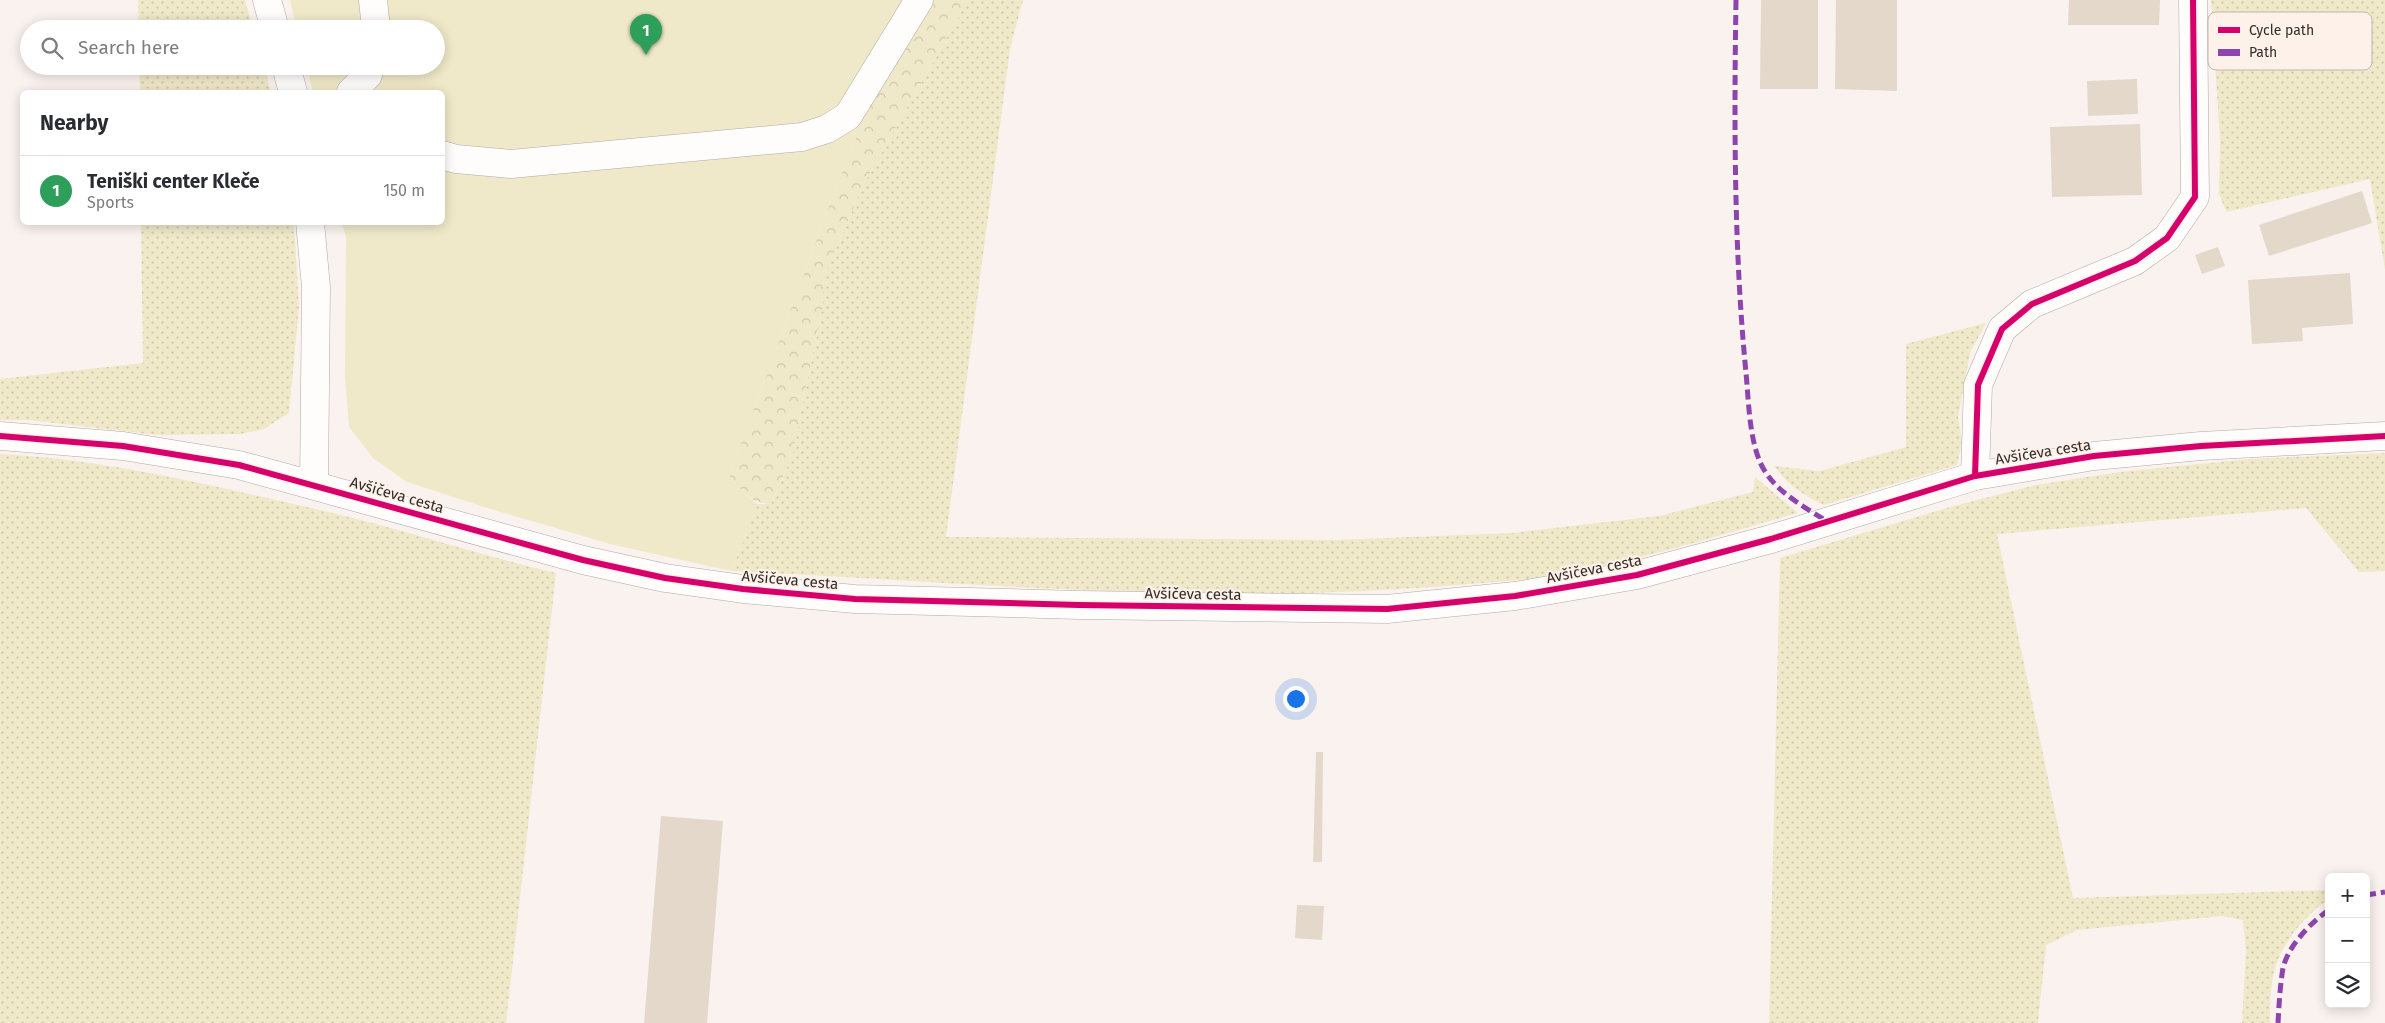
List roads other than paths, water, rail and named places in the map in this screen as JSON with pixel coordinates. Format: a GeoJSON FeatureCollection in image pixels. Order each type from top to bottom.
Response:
{"type":"FeatureCollection","features":[{"type":"Feature","properties":{"kind":"street"},"geometry":{"type":"LineString","coordinates":[[267,0],[273,20]]}},
{"type":"Feature","properties":{"kind":"street"},"geometry":{"type":"LineString","coordinates":[[373,0],[375,20]]}},
{"type":"Feature","properties":{"kind":"street"},"geometry":{"type":"LineString","coordinates":[[445,156],[456,159],[512,164],[802,138],[827,129],[848,116],[919,0]]}},
{"type":"Feature","properties":{"kind":"street"},"geometry":{"type":"LineString","coordinates":[[1975,476],[1978,385],[2002,329],[2032,304],[2134,261],[2167,238],[2195,198],[2193,0]]}},
{"type":"Feature","properties":{"kind":"street"},"geometry":{"type":"LineString","coordinates":[[288,75],[292,90]]}},
{"type":"Feature","properties":{"kind":"street"},"geometry":{"type":"LineString","coordinates":[[353,90],[368,75]]}},
{"type":"Feature","properties":{"kind":"street"},"geometry":{"type":"LineString","coordinates":[[310,225],[316,287],[314,485]]}},
{"type":"Feature","properties":{"kind":"street","name":"Avšičeva cesta"},"geometry":{"type":"LineString","coordinates":[[0,436],[123,446],[239,465],[583,560],[665,578],[743,589],[855,598],[1040,604],[1387,609],[1515,596],[1637,575],[1771,539],[1975,476],[2094,456],[2200,446],[2385,436]]}},
{"type":"Feature","properties":{"kind":"place","name":"Teniški center Kleče"},"geometry":{"type":"Point","coordinates":[646,55]}}]}
